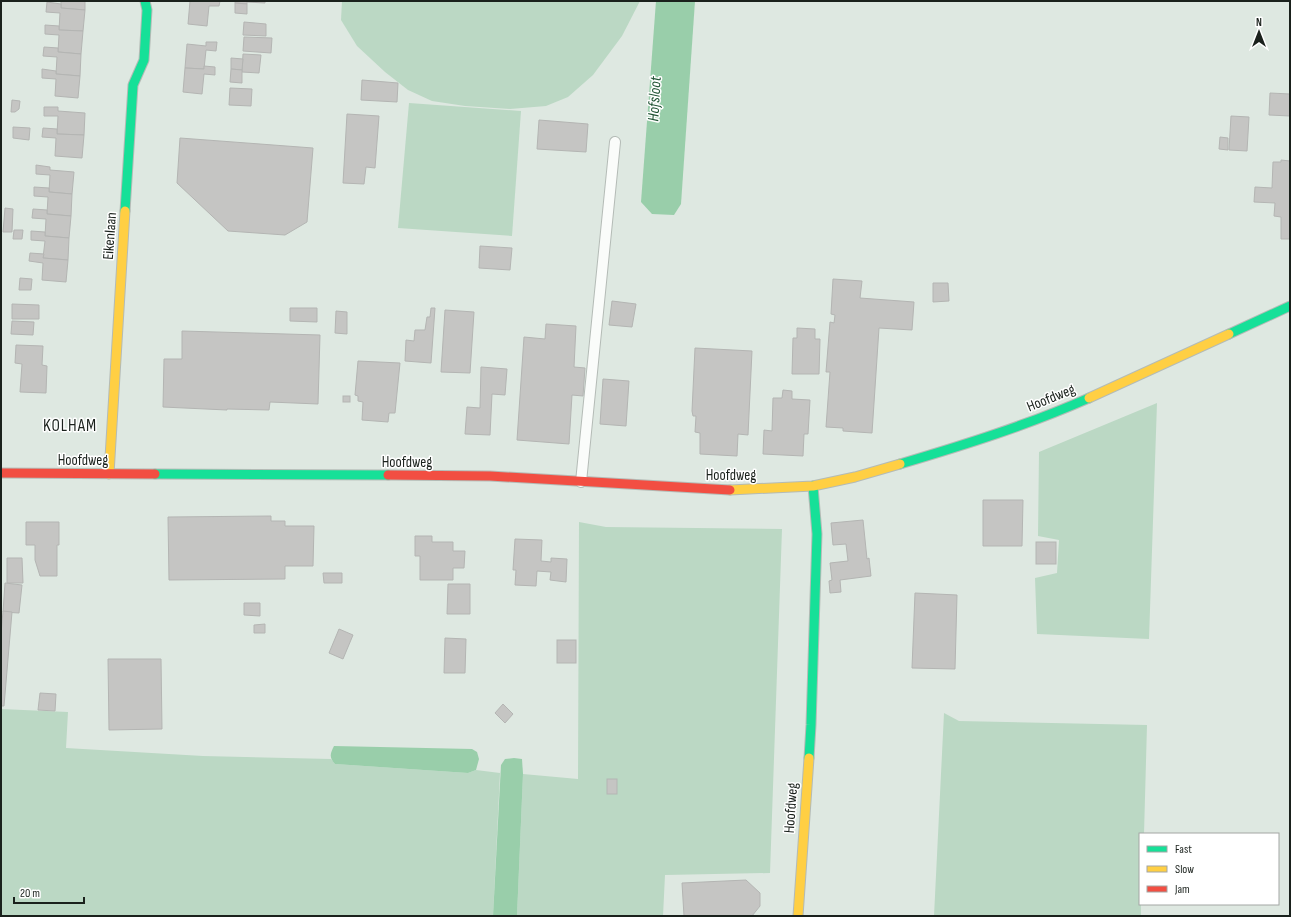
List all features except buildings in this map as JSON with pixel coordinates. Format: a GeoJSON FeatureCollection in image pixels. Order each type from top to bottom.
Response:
{"type":"FeatureCollection","features":[{"type":"Feature","properties":{"kind":"main road","name":"Eikenlaan"},"geometry":{"type":"LineString","coordinates":[[109,474],[133,85],[144,60],[147,10],[145,1]]}},
{"type":"Feature","properties":{"kind":"main road","name":"Hoofdweg"},"geometry":{"type":"LineString","coordinates":[[1,473],[490,476],[732,490],[813,486],[855,477],[933,454],[1053,414],[1290,306]]}},
{"type":"Feature","properties":{"kind":"main road","name":"Hoofdweg"},"geometry":{"type":"LineString","coordinates":[[798,916],[811,717],[817,534],[813,486]]}},
{"type":"Feature","properties":{"kind":"lane"},"geometry":{"type":"LineString","coordinates":[[581,482],[615,142]]}},
{"type":"Feature","properties":{"kind":"shaded area"},"geometry":{"type":"Polygon","coordinates":[[[342,1],[640,1],[622,36],[593,75],[568,97],[546,106],[510,109],[465,106],[432,101],[408,90],[385,72],[357,46],[341,20],[342,1]]]}},
{"type":"Feature","properties":{"kind":"shaded area"},"geometry":{"type":"Polygon","coordinates":[[[409,103],[521,111],[512,236],[398,228],[409,103]]]}},
{"type":"Feature","properties":{"kind":"shaded area"},"geometry":{"type":"Polygon","coordinates":[[[1157,403],[1149,639],[1037,634],[1035,578],[1057,573],[1059,540],[1038,536],[1039,452],[1157,403]]]}},
{"type":"Feature","properties":{"kind":"shaded area"},"geometry":{"type":"Polygon","coordinates":[[[579,522],[606,527],[782,529],[770,873],[665,875],[663,916],[517,916],[523,774],[578,779],[579,522]]]}},
{"type":"Feature","properties":{"kind":"shaded area"},"geometry":{"type":"Polygon","coordinates":[[[1,709],[68,712],[66,748],[203,756],[331,759],[335,764],[468,773],[476,770],[500,773],[493,916],[1,916],[1,709]]]}},
{"type":"Feature","properties":{"kind":"shaded area"},"geometry":{"type":"Polygon","coordinates":[[[944,713],[959,721],[1147,725],[1144,833],[1139,833],[1139,905],[1141,905],[1141,916],[934,916],[944,713]]]}},
{"type":"Feature","properties":{"kind":"water","name":"Hofsloot"},"geometry":{"type":"Polygon","coordinates":[[[656,1],[695,1],[681,204],[674,215],[652,214],[641,202],[656,1]]]}},
{"type":"Feature","properties":{"kind":"water"},"geometry":{"type":"Polygon","coordinates":[[[334,746],[472,749],[477,752],[479,759],[476,770],[468,773],[335,764],[331,755],[334,746]]]}},
{"type":"Feature","properties":{"kind":"water"},"geometry":{"type":"Polygon","coordinates":[[[505,759],[522,759],[523,774],[517,916],[493,916],[501,765],[505,759]]]}},
{"type":"Feature","properties":{"kind":"traffic: fast"},"geometry":{"type":"LineString","coordinates":[[125,211],[133,85],[144,60],[147,10],[145,1]]}},
{"type":"Feature","properties":{"kind":"traffic: fast"},"geometry":{"type":"LineString","coordinates":[[1229,334],[1290,306]]}},
{"type":"Feature","properties":{"kind":"traffic: fast"},"geometry":{"type":"LineString","coordinates":[[900,464],[996,434],[1089,398]]}},
{"type":"Feature","properties":{"kind":"traffic: fast"},"geometry":{"type":"LineString","coordinates":[[155,474],[388,475]]}},
{"type":"Feature","properties":{"kind":"traffic: fast"},"geometry":{"type":"LineString","coordinates":[[809,758],[817,534],[813,486]]}},
{"type":"Feature","properties":{"kind":"traffic: slow"},"geometry":{"type":"LineString","coordinates":[[109,474],[125,211]]}},
{"type":"Feature","properties":{"kind":"traffic: slow"},"geometry":{"type":"LineString","coordinates":[[1089,398],[1229,334]]}},
{"type":"Feature","properties":{"kind":"traffic: slow"},"geometry":{"type":"LineString","coordinates":[[730,490],[813,486],[855,477],[900,464]]}},
{"type":"Feature","properties":{"kind":"traffic: slow"},"geometry":{"type":"LineString","coordinates":[[798,916],[809,758]]}},
{"type":"Feature","properties":{"kind":"traffic: jam"},"geometry":{"type":"LineString","coordinates":[[1,473],[155,474]]}},
{"type":"Feature","properties":{"kind":"traffic: jam"},"geometry":{"type":"LineString","coordinates":[[388,475],[490,476],[730,490]]}},
{"type":"Feature","properties":{"kind":"district","name":"KOLHAM"},"geometry":{"type":"Point","coordinates":[70,426]}}]}
